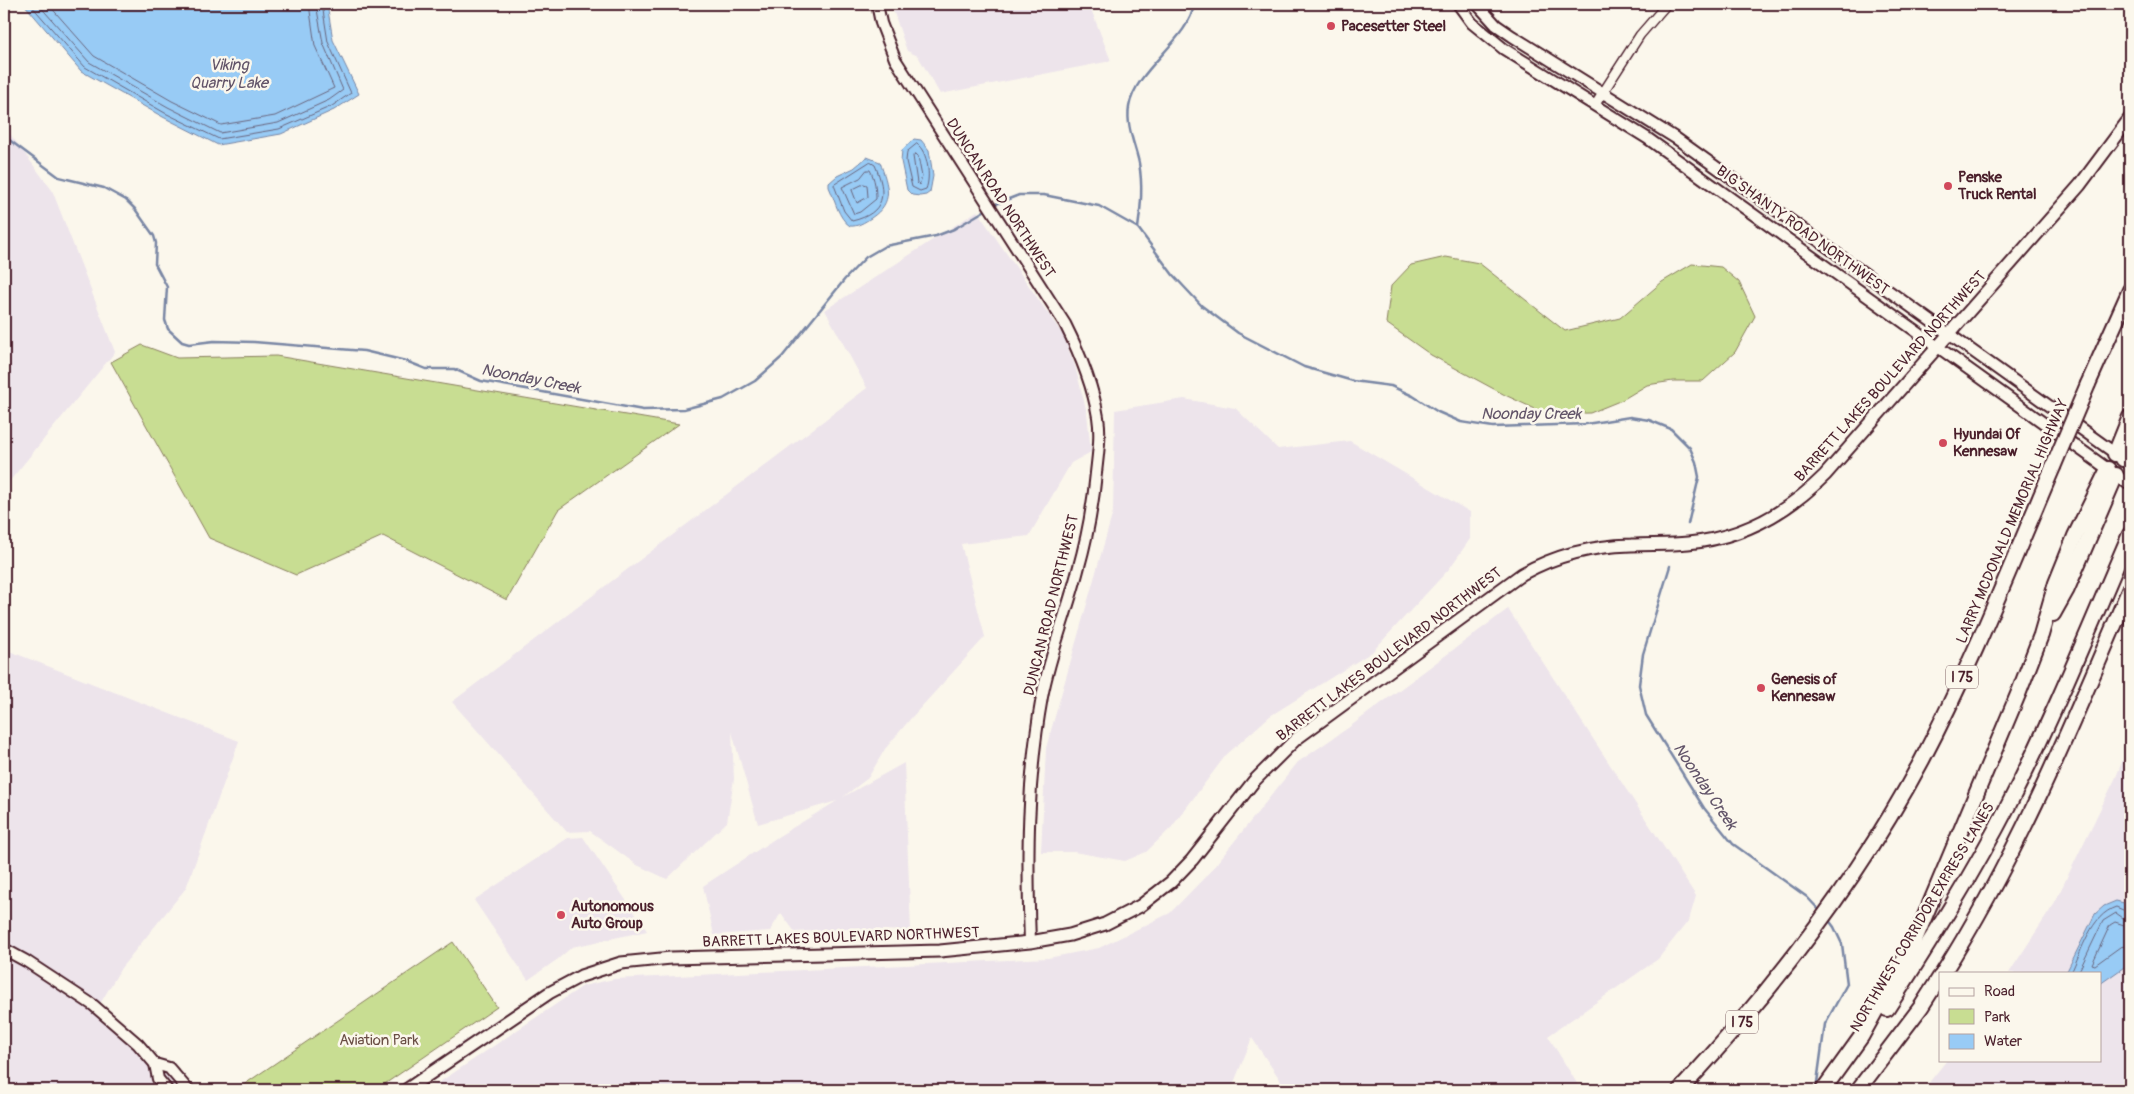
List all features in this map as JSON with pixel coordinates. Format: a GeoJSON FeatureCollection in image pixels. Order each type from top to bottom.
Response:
{"type":"FeatureCollection","features":[{"type":"Feature","properties":{"kind":"highway","name":"LARRY MCDONALD MEMORIAL HIGHWAY"},"geometry":{"type":"LineString","coordinates":[[1680,1090],[1738,1026],[1800,951],[1852,878],[1908,785],[1942,721],[2130,290]]}},
{"type":"Feature","properties":{"kind":"highway"},"geometry":{"type":"LineString","coordinates":[[2123,459],[2130,417]]}},
{"type":"Feature","properties":{"kind":"highway"},"geometry":{"type":"LineString","coordinates":[[2123,459],[2130,443]]}},
{"type":"Feature","properties":{"kind":"highway"},"geometry":{"type":"LineString","coordinates":[[1823,1090],[1862,1041],[1918,933],[2020,692],[2041,635],[2067,589],[2112,472]]}},
{"type":"Feature","properties":{"kind":"highway","name":"NORTHWEST CORRIDOR EXPRESS LANES"},"geometry":{"type":"LineString","coordinates":[[1828,1090],[1862,1041],[1980,857],[2009,803],[2081,649],[2130,534]]}},
{"type":"Feature","properties":{"kind":"highway"},"geometry":{"type":"LineString","coordinates":[[1944,972],[1969,932],[2013,850],[2057,758],[2130,588]]}},
{"type":"Feature","properties":{"kind":"highway"},"geometry":{"type":"LineString","coordinates":[[1858,1090],[1921,1007],[1939,979]]}},
{"type":"Feature","properties":{"kind":"main road","name":"BARRETT LAKES BOULEVARD NORTHWEST"},"geometry":{"type":"LineString","coordinates":[[406,1090],[549,992],[581,976],[621,964],[671,958],[940,952],[1030,942],[1070,935],[1099,926],[1128,913],[1151,898],[1182,871],[1254,781],[1296,739],[1504,586],[1531,569],[1565,555],[1590,549],[1712,540],[1755,525],[1785,509],[1810,490],[1826,475],[2080,185],[2130,118]]}},
{"type":"Feature","properties":{"kind":"street","name":"DUNCAN ROAD NORTHWEST"},"geometry":{"type":"LineString","coordinates":[[877,4],[881,23],[895,59],[1065,324],[1079,353],[1098,416],[1100,441],[1087,532],[1078,570],[1051,660],[1034,749],[1028,820],[1030,942]]}},
{"type":"Feature","properties":{"kind":"street","name":"BIG SHANTY ROAD NORTHWEST"},"geometry":{"type":"LineString","coordinates":[[1458,4],[1472,23],[1498,45],[1647,138],[2130,485]]}},
{"type":"Feature","properties":{"kind":"street","name":"BIG SHANTY ROAD NORTHWEST"},"geometry":{"type":"LineString","coordinates":[[1477,4],[1496,25],[1656,125],[2123,459]]}},
{"type":"Feature","properties":{"kind":"street"},"geometry":{"type":"LineString","coordinates":[[1595,105],[1640,35],[1668,4]]}},
{"type":"Feature","properties":{"kind":"street"},"geometry":{"type":"LineString","coordinates":[[2112,472],[2123,459]]}},
{"type":"Feature","properties":{"kind":"street"},"geometry":{"type":"LineString","coordinates":[[4,949],[26,961],[93,1005],[138,1044],[154,1064],[158,1079],[167,1090]]}},
{"type":"Feature","properties":{"kind":"street"},"geometry":{"type":"LineString","coordinates":[[154,1064],[169,1068],[188,1090]]}},
{"type":"Feature","properties":{"kind":"shaded area"},"geometry":{"type":"Polygon","coordinates":[[[891,4],[1089,4],[1111,61],[940,94],[918,56],[907,51],[891,4]]]}},
{"type":"Feature","properties":{"kind":"shaded area"},"geometry":{"type":"Polygon","coordinates":[[[4,126],[52,190],[115,352],[4,488],[4,126]]]}},
{"type":"Feature","properties":{"kind":"shaded area"},"geometry":{"type":"Polygon","coordinates":[[[977,211],[1063,335],[1075,366],[1087,413],[1091,452],[1071,463],[1029,536],[961,544],[985,637],[885,749],[868,778],[843,797],[904,763],[911,931],[845,929],[795,932],[781,913],[770,931],[714,935],[703,886],[779,836],[837,801],[758,824],[732,732],[734,779],[727,822],[667,879],[637,865],[590,831],[567,832],[452,702],[867,388],[825,310],[977,211]]]}},
{"type":"Feature","properties":{"kind":"shaded area"},"geometry":{"type":"Polygon","coordinates":[[[1184,399],[1235,408],[1278,449],[1350,441],[1470,512],[1470,539],[1449,569],[1372,652],[1270,716],[1226,755],[1171,828],[1146,852],[1125,861],[1074,852],[1041,852],[1046,748],[1113,512],[1115,410],[1184,399]]]}},
{"type":"Feature","properties":{"kind":"shaded area"},"geometry":{"type":"Polygon","coordinates":[[[1508,609],[1696,896],[1689,920],[1658,959],[1548,1036],[1581,1090],[1287,1090],[1252,1038],[1231,1090],[428,1090],[583,986],[614,979],[1048,958],[1099,948],[1170,913],[1209,873],[1298,762],[1348,728],[1508,609]]]}},
{"type":"Feature","properties":{"kind":"shaded area"},"geometry":{"type":"Polygon","coordinates":[[[4,649],[239,741],[186,888],[121,968],[100,1004],[152,1052],[184,1090],[4,1090],[4,649]]]}},
{"type":"Feature","properties":{"kind":"shaded area"},"geometry":{"type":"Polygon","coordinates":[[[2130,742],[2130,1090],[1923,1090],[1945,1062],[2102,1062],[2102,972],[2010,972],[2053,906],[2116,777],[2130,742]]]}},
{"type":"Feature","properties":{"kind":"shaded area","name":"Autonomous Auto Group"},"geometry":{"type":"Polygon","coordinates":[[[583,837],[647,931],[572,947],[528,980],[474,900],[568,838],[583,837]]]}},
{"type":"Feature","properties":{"kind":"green space"},"geometry":{"type":"Polygon","coordinates":[[[1446,257],[1479,263],[1565,331],[1620,318],[1662,282],[1692,264],[1721,267],[1739,282],[1755,316],[1735,352],[1703,381],[1673,381],[1647,385],[1622,400],[1590,413],[1546,414],[1505,395],[1431,355],[1386,323],[1391,286],[1411,265],[1446,257]]]}},
{"type":"Feature","properties":{"kind":"green space"},"geometry":{"type":"Polygon","coordinates":[[[142,345],[177,358],[276,356],[679,424],[558,510],[507,600],[383,536],[296,575],[209,538],[111,362],[142,345]]]}},
{"type":"Feature","properties":{"kind":"green space","name":"Aviation Park"},"geometry":{"type":"Polygon","coordinates":[[[453,942],[497,1007],[376,1090],[236,1090],[453,942]]]}},
{"type":"Feature","properties":{"kind":"water","name":"Viking Quarry Lake"},"geometry":{"type":"Polygon","coordinates":[[[24,4],[327,4],[333,40],[359,94],[334,110],[281,134],[218,145],[163,117],[81,71],[24,4]]]}},
{"type":"Feature","properties":{"kind":"water"},"geometry":{"type":"Polygon","coordinates":[[[914,139],[921,140],[929,150],[933,176],[930,192],[920,196],[912,195],[907,190],[901,161],[902,150],[914,139]]]}},
{"type":"Feature","properties":{"kind":"water"},"geometry":{"type":"Polygon","coordinates":[[[867,157],[880,162],[887,186],[887,200],[879,212],[864,223],[850,226],[840,214],[829,183],[837,176],[854,168],[867,157]]]}},
{"type":"Feature","properties":{"kind":"water"},"geometry":{"type":"Polygon","coordinates":[[[2116,901],[2124,903],[2130,910],[2130,963],[2102,983],[2102,972],[2066,972],[2095,914],[2104,906],[2116,901]]]}},
{"type":"Feature","properties":{"kind":"waterway"},"geometry":{"type":"LineString","coordinates":[[1138,228],[1141,180],[1139,163],[1130,128],[1129,107],[1133,93],[1141,80],[1183,30],[1194,4]]}},
{"type":"Feature","properties":{"kind":"waterway","name":"Noonday Creek"},"geometry":{"type":"LineString","coordinates":[[8,139],[59,177],[104,188],[126,200],[135,209],[154,236],[156,243],[155,264],[167,287],[165,320],[168,329],[182,342],[189,344],[214,341],[254,342],[364,351],[406,361],[426,369],[454,369],[481,381],[643,410],[684,409],[723,399],[755,381],[782,357],[845,279],[866,257],[885,246],[936,236],[954,229],[984,211]]}},
{"type":"Feature","properties":{"kind":"waterway","name":"Noonday Creek"},"geometry":{"type":"LineString","coordinates":[[996,204],[1019,195],[1044,195],[1099,206],[1138,228],[1173,275],[1202,306],[1238,333],[1304,367],[1353,381],[1391,386],[1413,396],[1438,412],[1461,422],[1493,427],[1586,424],[1630,417],[1649,420],[1671,429],[1690,448],[1696,462],[1699,477],[1688,524]]}},
{"type":"Feature","properties":{"kind":"waterway","name":"Noonday Creek"},"geometry":{"type":"LineString","coordinates":[[1670,566],[1643,654],[1639,685],[1646,715],[1704,808],[1733,844],[1807,897],[1821,912]]}},
{"type":"Feature","properties":{"kind":"waterway","name":"Noonday Creek"},"geometry":{"type":"LineString","coordinates":[[1816,1090],[1825,1024],[1847,984],[1842,944],[1828,919]]}},
{"type":"Feature","properties":{"kind":"place","name":"Pacesetter Steel"},"geometry":{"type":"Point","coordinates":[1331,26]}},
{"type":"Feature","properties":{"kind":"place","name":"Penske Truck Rental"},"geometry":{"type":"Point","coordinates":[1948,186]}},
{"type":"Feature","properties":{"kind":"place","name":"Hyundai Of Kennesaw"},"geometry":{"type":"Point","coordinates":[1943,443]}},
{"type":"Feature","properties":{"kind":"place","name":"Genesis of Kennesaw"},"geometry":{"type":"Point","coordinates":[1761,688]}},
{"type":"Feature","properties":{"kind":"place","name":"Autonomous Auto Group"},"geometry":{"type":"Point","coordinates":[561,915]}}]}
